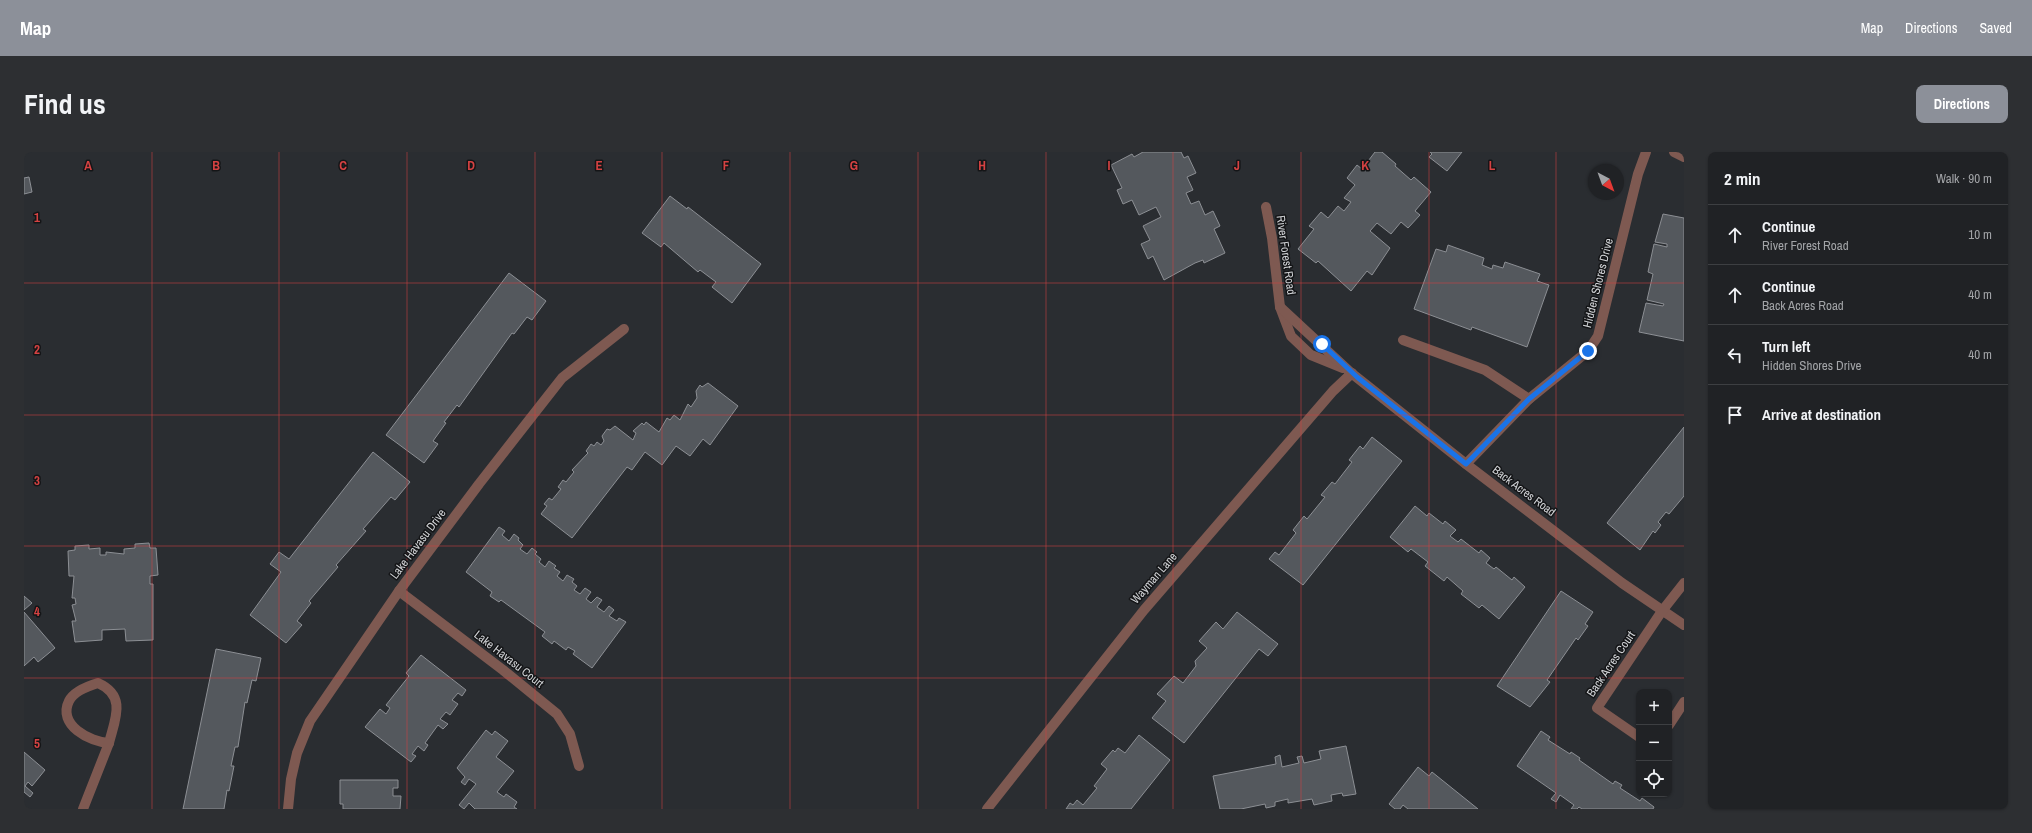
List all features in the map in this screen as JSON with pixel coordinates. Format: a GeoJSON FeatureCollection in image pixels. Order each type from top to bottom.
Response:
{"type":"FeatureCollection","features":[{"type":"Feature","properties":{"kind":"street","name":"Hidden Shores Drive"},"geometry":{"type":"LineString","coordinates":[[1466,464],[1529,399],[1588,351],[1598,336],[1638,174],[1646,152]]}},
{"type":"Feature","properties":{"kind":"street"},"geometry":{"type":"LineString","coordinates":[[1674,152],[1684,157]]}},
{"type":"Feature","properties":{"kind":"street","name":"River Forest Road"},"geometry":{"type":"LineString","coordinates":[[1266,207],[1272,238],[1280,307],[1291,336],[1311,355],[1352,373]]}},
{"type":"Feature","properties":{"kind":"street","name":"River Forest Road"},"geometry":{"type":"LineString","coordinates":[[1280,307],[1352,373]]}},
{"type":"Feature","properties":{"kind":"street","name":"Lake Havasu Drive"},"geometry":{"type":"LineString","coordinates":[[288,809],[291,779],[297,753],[310,721],[399,591],[479,484],[562,378],[624,329]]}},
{"type":"Feature","properties":{"kind":"street"},"geometry":{"type":"LineString","coordinates":[[1403,340],[1485,370],[1529,399]]}},
{"type":"Feature","properties":{"kind":"street","name":"Back Acres Road"},"geometry":{"type":"LineString","coordinates":[[1352,373],[1466,464],[1662,611],[1684,625]]}},
{"type":"Feature","properties":{"kind":"street","name":"Wayman Lane"},"geometry":{"type":"LineString","coordinates":[[986,809],[1144,610],[1332,391],[1352,373]]}},
{"type":"Feature","properties":{"kind":"street"},"geometry":{"type":"LineString","coordinates":[[1662,611],[1684,583]]}},
{"type":"Feature","properties":{"kind":"street","name":"Lake Havasu Court"},"geometry":{"type":"LineString","coordinates":[[399,591],[503,670],[557,714],[570,734],[579,766]]}},
{"type":"Feature","properties":{"kind":"street","name":"Back Acres Court"},"geometry":{"type":"LineString","coordinates":[[1636,735],[1597,708],[1662,611]]}},
{"type":"Feature","properties":{"kind":"street"},"geometry":{"type":"LineString","coordinates":[[83,809],[109,743],[118,708],[115,696],[107,687],[98,683],[84,688],[70,699],[67,706],[68,716],[73,728],[85,737],[100,742],[109,743]]}},
{"type":"Feature","properties":{"kind":"street"},"geometry":{"type":"LineString","coordinates":[[1672,720],[1684,702]]}},
{"type":"Feature","properties":{"kind":"building"},"geometry":{"type":"Polygon","coordinates":[[[1143,152],[1181,152],[1184,158],[1188,156],[1196,173],[1187,177],[1193,190],[1186,193],[1191,204],[1199,201],[1205,215],[1213,211],[1220,226],[1214,229],[1225,253],[1204,263],[1203,260],[1195,263],[1164,280],[1153,256],[1148,259],[1141,244],[1150,240],[1143,226],[1161,217],[1156,207],[1139,215],[1132,200],[1123,204],[1117,190],[1122,188],[1111,165],[1132,154],[1134,157],[1143,152]]]}},
{"type":"Feature","properties":{"kind":"building"},"geometry":{"type":"Polygon","coordinates":[[[1375,152],[1382,152],[1411,180],[1414,177],[1431,192],[1415,211],[1420,215],[1408,228],[1401,222],[1391,234],[1377,223],[1370,231],[1390,248],[1372,275],[1367,271],[1351,291],[1318,261],[1316,263],[1298,249],[1314,229],[1309,226],[1321,212],[1328,218],[1338,206],[1344,211],[1351,202],[1344,198],[1355,185],[1347,178],[1357,165],[1362,169],[1375,152]]]}},
{"type":"Feature","properties":{"kind":"building"},"geometry":{"type":"Polygon","coordinates":[[[1430,152],[1462,152],[1447,171],[1429,157],[1432,154],[1430,152]]]}},
{"type":"Feature","properties":{"kind":"building"},"geometry":{"type":"Polygon","coordinates":[[[29,177],[32,192],[24,194],[24,178],[29,177]]]}},
{"type":"Feature","properties":{"kind":"building"},"geometry":{"type":"Polygon","coordinates":[[[670,196],[687,209],[688,207],[761,264],[732,303],[712,287],[716,282],[700,270],[698,272],[664,243],[661,247],[642,233],[670,196]]]}},
{"type":"Feature","properties":{"kind":"building"},"geometry":{"type":"Polygon","coordinates":[[[1663,214],[1684,218],[1684,341],[1639,332],[1646,303],[1663,306],[1664,304],[1647,300],[1653,274],[1648,272],[1654,244],[1667,247],[1667,244],[1655,242],[1663,214]]]}},
{"type":"Feature","properties":{"kind":"building"},"geometry":{"type":"Polygon","coordinates":[[[1448,245],[1484,258],[1482,265],[1492,269],[1493,265],[1503,268],[1505,262],[1540,274],[1537,281],[1549,285],[1527,347],[1472,327],[1471,330],[1414,309],[1436,249],[1446,252],[1448,245]]]}},
{"type":"Feature","properties":{"kind":"building"},"geometry":{"type":"Polygon","coordinates":[[[509,273],[546,301],[532,320],[527,317],[514,334],[512,333],[459,407],[457,405],[444,422],[446,423],[433,441],[438,444],[424,463],[386,435],[509,273]]]}},
{"type":"Feature","properties":{"kind":"building"},"geometry":{"type":"Polygon","coordinates":[[[708,383],[738,406],[710,445],[703,439],[690,456],[676,446],[662,465],[645,452],[632,470],[627,467],[572,538],[541,514],[547,506],[544,504],[549,498],[552,500],[561,489],[558,487],[563,480],[566,482],[574,472],[572,470],[588,453],[586,451],[591,444],[594,446],[597,442],[601,445],[604,441],[602,436],[607,429],[610,430],[615,426],[633,440],[636,433],[633,431],[642,423],[644,425],[646,422],[659,432],[667,418],[670,420],[674,415],[680,420],[688,404],[691,407],[697,398],[696,391],[700,385],[702,387],[708,383]]]}},
{"type":"Feature","properties":{"kind":"building"},"geometry":{"type":"Polygon","coordinates":[[[1684,427],[1684,496],[1669,514],[1666,512],[1658,522],[1661,525],[1655,533],[1653,531],[1640,550],[1607,523],[1684,427]]]}},
{"type":"Feature","properties":{"kind":"building"},"geometry":{"type":"Polygon","coordinates":[[[1372,437],[1402,461],[1303,585],[1269,559],[1275,552],[1279,555],[1296,533],[1293,530],[1304,516],[1307,519],[1325,497],[1321,495],[1332,482],[1335,484],[1352,462],[1349,460],[1360,446],[1363,449],[1372,437]]]}},
{"type":"Feature","properties":{"kind":"building"},"geometry":{"type":"Polygon","coordinates":[[[373,452],[410,482],[395,500],[391,497],[363,529],[366,531],[336,565],[338,567],[309,601],[311,603],[297,621],[302,625],[286,643],[250,615],[281,572],[270,564],[279,552],[289,559],[373,452]]]}},
{"type":"Feature","properties":{"kind":"building"},"geometry":{"type":"Polygon","coordinates":[[[1415,506],[1427,516],[1429,513],[1443,524],[1445,521],[1456,530],[1450,536],[1458,542],[1461,539],[1479,553],[1481,550],[1490,558],[1486,563],[1494,569],[1496,567],[1512,580],[1514,577],[1525,587],[1499,619],[1482,605],[1479,608],[1461,594],[1463,591],[1447,577],[1444,581],[1425,566],[1428,562],[1411,549],[1408,552],[1390,537],[1415,506]]]}},
{"type":"Feature","properties":{"kind":"building"},"geometry":{"type":"Polygon","coordinates":[[[499,527],[505,531],[502,535],[509,541],[514,534],[519,538],[518,540],[523,545],[520,549],[527,554],[532,548],[537,552],[535,554],[541,559],[539,562],[545,567],[549,561],[556,566],[554,568],[560,572],[557,576],[563,581],[567,575],[574,579],[572,582],[577,586],[574,590],[580,594],[585,588],[591,592],[586,599],[591,603],[597,597],[602,600],[597,607],[604,612],[609,606],[614,610],[609,616],[617,621],[619,618],[626,622],[592,668],[573,654],[575,651],[568,647],[566,650],[554,641],[552,644],[542,636],[545,632],[501,600],[499,602],[490,596],[492,592],[466,572],[499,527]]]}},
{"type":"Feature","properties":{"kind":"building"},"geometry":{"type":"Polygon","coordinates":[[[149,543],[150,548],[156,548],[158,575],[150,576],[150,584],[153,584],[153,640],[126,641],[125,629],[102,630],[102,640],[75,642],[72,621],[76,621],[72,605],[76,604],[75,598],[72,598],[74,576],[69,576],[68,551],[75,550],[75,546],[89,545],[89,549],[100,548],[100,555],[106,555],[106,552],[124,554],[124,549],[135,548],[135,544],[149,543]]]}},
{"type":"Feature","properties":{"kind":"building"},"geometry":{"type":"Polygon","coordinates":[[[1561,591],[1593,612],[1585,624],[1588,626],[1578,640],[1576,638],[1547,680],[1550,682],[1530,707],[1497,686],[1561,591]]]}},
{"type":"Feature","properties":{"kind":"building"},"geometry":{"type":"Polygon","coordinates":[[[24,596],[32,603],[24,610],[24,596]]]}},
{"type":"Feature","properties":{"kind":"building"},"geometry":{"type":"Polygon","coordinates":[[[24,612],[55,648],[38,662],[34,657],[24,666],[24,612]]]}},
{"type":"Feature","properties":{"kind":"building"},"geometry":{"type":"Polygon","coordinates":[[[1237,612],[1278,644],[1268,656],[1259,649],[1184,743],[1152,718],[1166,701],[1157,694],[1174,676],[1183,683],[1196,666],[1195,661],[1207,648],[1199,641],[1216,622],[1223,629],[1237,612]]]}},
{"type":"Feature","properties":{"kind":"building"},"geometry":{"type":"Polygon","coordinates":[[[216,649],[261,658],[256,681],[252,680],[247,703],[245,702],[238,747],[235,747],[231,766],[234,766],[229,791],[227,790],[224,809],[183,809],[216,649]]]}},
{"type":"Feature","properties":{"kind":"building"},"geometry":{"type":"Polygon","coordinates":[[[421,655],[466,690],[462,696],[458,693],[452,700],[458,704],[450,715],[446,712],[440,719],[448,724],[443,729],[438,725],[425,743],[428,745],[424,751],[418,746],[412,754],[416,756],[411,762],[365,727],[380,709],[386,714],[390,708],[386,705],[409,676],[406,673],[421,655]]]}},
{"type":"Feature","properties":{"kind":"building"},"geometry":{"type":"Polygon","coordinates":[[[486,730],[492,735],[495,731],[508,741],[496,757],[514,771],[497,792],[504,797],[506,794],[517,802],[514,807],[517,809],[475,809],[469,803],[464,809],[459,805],[476,784],[469,779],[465,785],[461,782],[465,777],[457,768],[486,730]]]}},
{"type":"Feature","properties":{"kind":"building"},"geometry":{"type":"Polygon","coordinates":[[[1541,731],[1550,737],[1548,740],[1570,754],[1571,752],[1580,758],[1579,760],[1613,784],[1615,781],[1622,785],[1620,788],[1640,801],[1642,798],[1654,807],[1653,809],[1582,809],[1579,807],[1577,809],[1571,809],[1574,805],[1560,795],[1556,802],[1551,799],[1556,793],[1517,766],[1541,731]]]}},
{"type":"Feature","properties":{"kind":"building"},"geometry":{"type":"Polygon","coordinates":[[[1139,735],[1170,760],[1131,809],[1066,809],[1070,803],[1073,805],[1077,800],[1083,805],[1097,788],[1094,786],[1107,769],[1101,764],[1113,750],[1115,752],[1118,748],[1125,753],[1139,735]]]}},
{"type":"Feature","properties":{"kind":"building"},"geometry":{"type":"Polygon","coordinates":[[[1346,746],[1356,794],[1343,796],[1342,793],[1331,795],[1332,801],[1314,805],[1312,799],[1288,803],[1288,799],[1275,802],[1275,806],[1266,808],[1265,804],[1241,809],[1220,809],[1213,776],[1276,764],[1275,757],[1280,755],[1282,767],[1299,763],[1297,757],[1302,756],[1304,763],[1321,759],[1319,751],[1346,746]]]}},
{"type":"Feature","properties":{"kind":"building"},"geometry":{"type":"Polygon","coordinates":[[[24,752],[45,770],[32,786],[28,782],[25,786],[33,793],[30,797],[24,792],[24,752]]]}},
{"type":"Feature","properties":{"kind":"building"},"geometry":{"type":"Polygon","coordinates":[[[1418,767],[1429,776],[1432,772],[1478,809],[1408,809],[1403,805],[1400,809],[1395,809],[1389,804],[1418,767]]]}},
{"type":"Feature","properties":{"kind":"building"},"geometry":{"type":"Polygon","coordinates":[[[340,780],[398,780],[398,788],[393,788],[393,796],[401,796],[400,809],[343,809],[343,804],[340,804],[340,780]]]}},
{"type":"Feature","properties":{"kind":"route"},"geometry":{"type":"LineString","coordinates":[[1322,344],[1350,372],[1466,464],[1529,399],[1588,351]]}}]}
